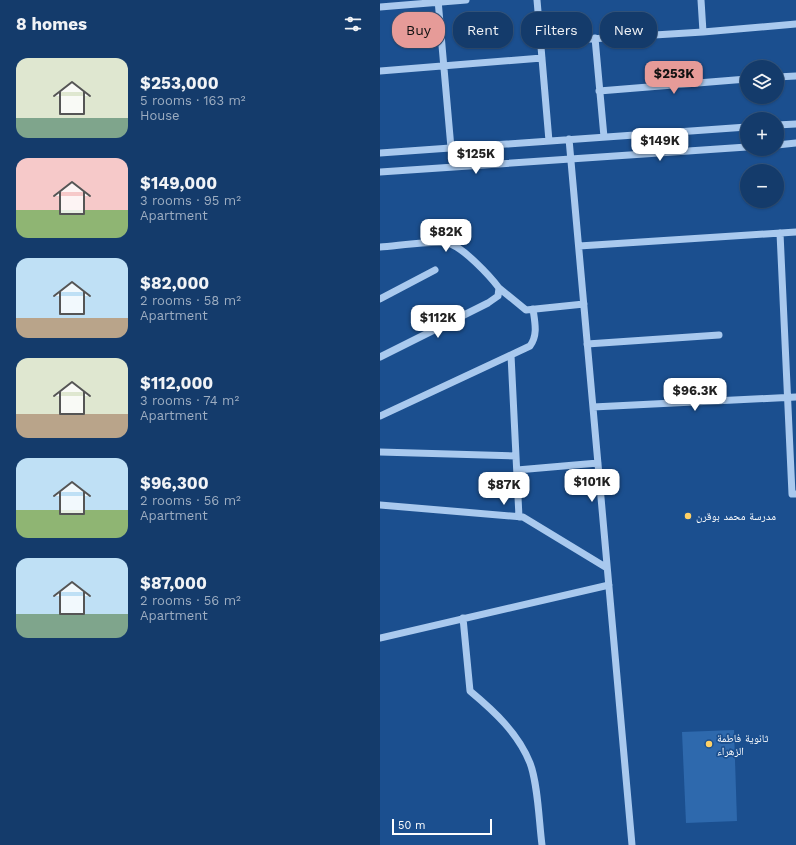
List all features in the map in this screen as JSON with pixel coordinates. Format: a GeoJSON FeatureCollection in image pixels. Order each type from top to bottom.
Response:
{"type":"FeatureCollection","features":[{"type":"Feature","properties":{"kind":"street"},"geometry":{"type":"LineString","coordinates":[[380,7],[438,1],[466,0]]}},
{"type":"Feature","properties":{"kind":"street"},"geometry":{"type":"LineString","coordinates":[[537,0],[538,12]]}},
{"type":"Feature","properties":{"kind":"street"},"geometry":{"type":"LineString","coordinates":[[700,0],[704,32]]}},
{"type":"Feature","properties":{"kind":"street"},"geometry":{"type":"LineString","coordinates":[[438,1],[451,148]]}},
{"type":"Feature","properties":{"kind":"street"},"geometry":{"type":"LineString","coordinates":[[592,38],[704,32],[796,24]]}},
{"type":"Feature","properties":{"kind":"street"},"geometry":{"type":"LineString","coordinates":[[595,38],[604,137]]}},
{"type":"Feature","properties":{"kind":"street"},"geometry":{"type":"LineString","coordinates":[[541,48],[549,141]]}},
{"type":"Feature","properties":{"kind":"street"},"geometry":{"type":"LineString","coordinates":[[380,71],[542,58]]}},
{"type":"Feature","properties":{"kind":"street"},"geometry":{"type":"LineString","coordinates":[[784,77],[796,76]]}},
{"type":"Feature","properties":{"kind":"street"},"geometry":{"type":"LineString","coordinates":[[600,91],[740,80]]}},
{"type":"Feature","properties":{"kind":"street"},"geometry":{"type":"LineString","coordinates":[[784,125],[796,124]]}},
{"type":"Feature","properties":{"kind":"street"},"geometry":{"type":"LineString","coordinates":[[380,152],[740,127]]}},
{"type":"Feature","properties":{"kind":"street"},"geometry":{"type":"LineString","coordinates":[[569,139],[632,845]]}},
{"type":"Feature","properties":{"kind":"street"},"geometry":{"type":"LineString","coordinates":[[784,144],[796,143]]}},
{"type":"Feature","properties":{"kind":"street"},"geometry":{"type":"LineString","coordinates":[[380,172],[740,147]]}},
{"type":"Feature","properties":{"kind":"street"},"geometry":{"type":"LineString","coordinates":[[579,246],[796,232]]}},
{"type":"Feature","properties":{"kind":"street"},"geometry":{"type":"LineString","coordinates":[[780,233],[792,494],[796,494]]}},
{"type":"Feature","properties":{"kind":"street"},"geometry":{"type":"LineString","coordinates":[[380,247],[448,244],[460,250],[494,281],[499,288],[526,310],[584,304]]}},
{"type":"Feature","properties":{"kind":"street"},"geometry":{"type":"LineString","coordinates":[[380,299],[435,270]]}},
{"type":"Feature","properties":{"kind":"street"},"geometry":{"type":"LineString","coordinates":[[380,357],[488,303],[498,296],[499,288]]}},
{"type":"Feature","properties":{"kind":"street"},"geometry":{"type":"LineString","coordinates":[[380,416],[530,346],[535,339],[536,329],[533,309]]}},
{"type":"Feature","properties":{"kind":"street"},"geometry":{"type":"LineString","coordinates":[[587,344],[719,335]]}},
{"type":"Feature","properties":{"kind":"street"},"geometry":{"type":"LineString","coordinates":[[511,355],[519,517]]}},
{"type":"Feature","properties":{"kind":"street"},"geometry":{"type":"LineString","coordinates":[[593,407],[796,397]]}},
{"type":"Feature","properties":{"kind":"street"},"geometry":{"type":"LineString","coordinates":[[380,452],[516,456]]}},
{"type":"Feature","properties":{"kind":"street"},"geometry":{"type":"LineString","coordinates":[[517,470],[598,463]]}},
{"type":"Feature","properties":{"kind":"street"},"geometry":{"type":"LineString","coordinates":[[380,505],[523,517],[607,568]]}},
{"type":"Feature","properties":{"kind":"street"},"geometry":{"type":"LineString","coordinates":[[380,638],[609,585]]}},
{"type":"Feature","properties":{"kind":"street"},"geometry":{"type":"LineString","coordinates":[[463,618],[470,691],[490,707],[508,727],[521,746],[530,764],[542,845]]}},
{"type":"Feature","properties":{"kind":"shaded area"},"geometry":{"type":"Polygon","coordinates":[[[734,730],[737,821],[686,823],[682,732],[734,730]]]}},
{"type":"Feature","properties":{"kind":"place","name":"مدرسة محمد بوقرن"},"geometry":{"type":"Point","coordinates":[688,516]}},
{"type":"Feature","properties":{"kind":"place","name":"ثانوية فاطمة الزهراء"},"geometry":{"type":"Point","coordinates":[709,744]}}]}
